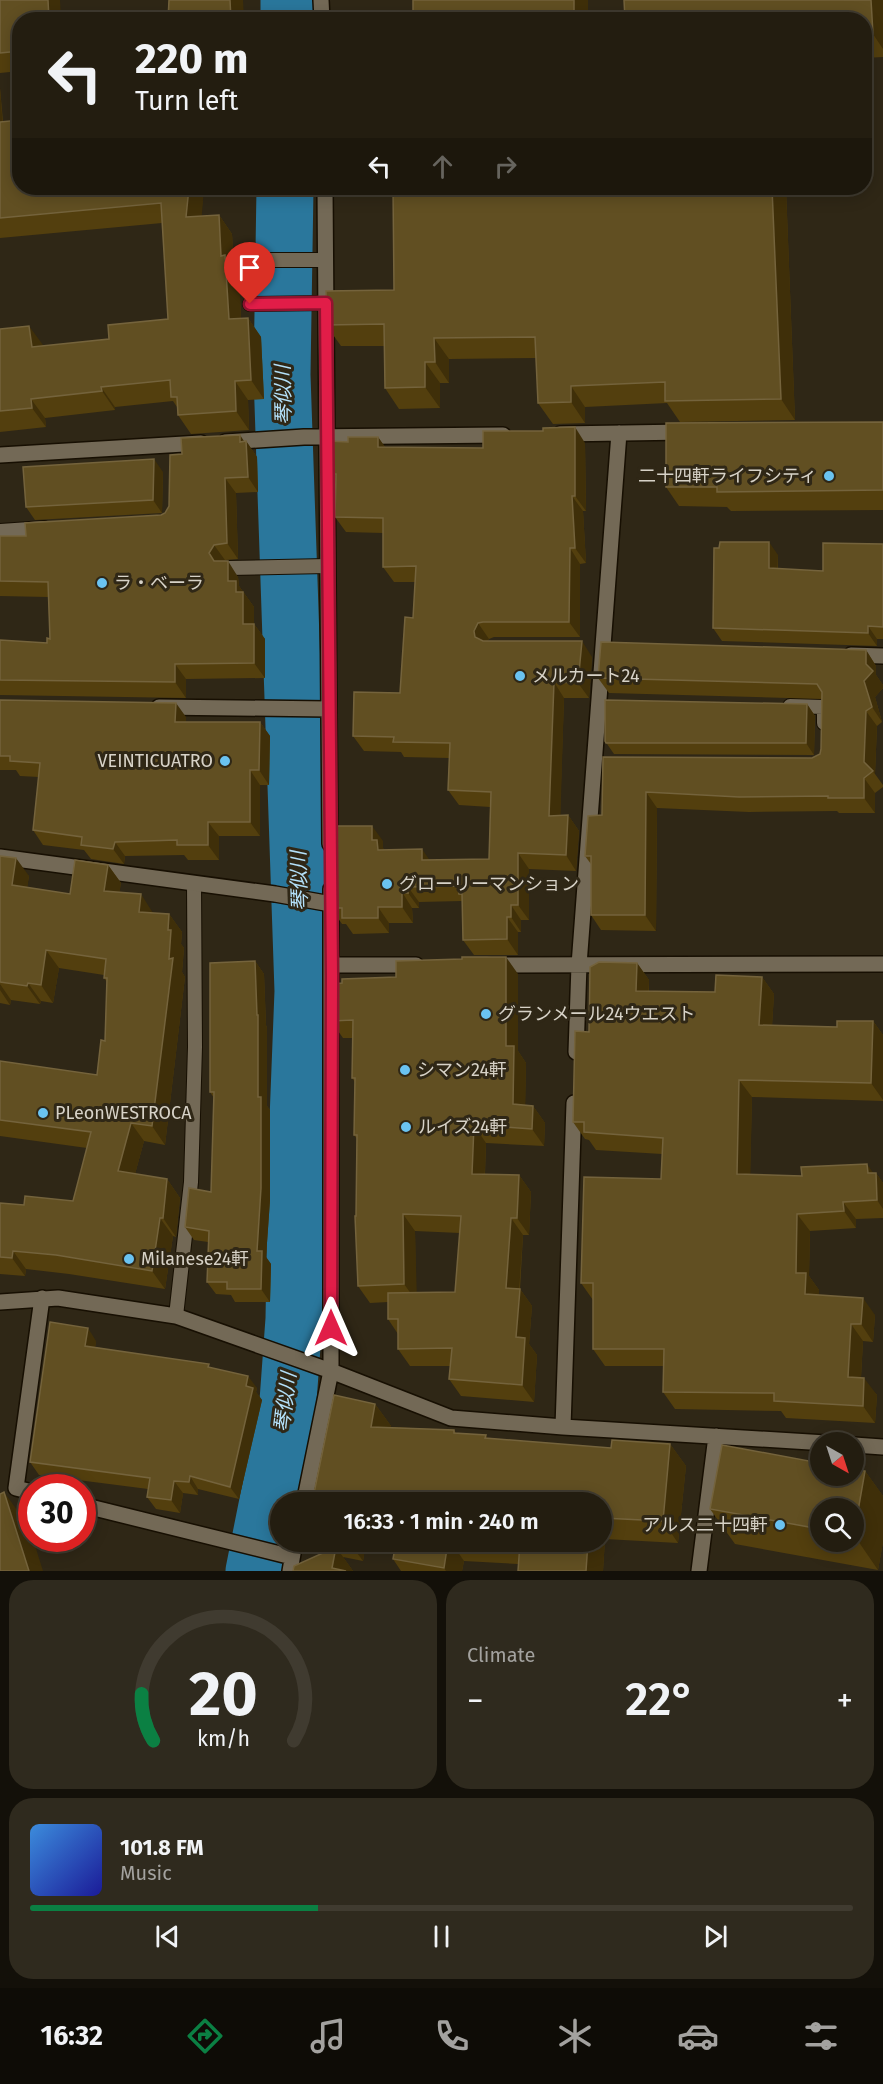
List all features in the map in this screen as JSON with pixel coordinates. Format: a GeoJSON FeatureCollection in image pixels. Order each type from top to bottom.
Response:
{"type":"FeatureCollection","features":[{"type":"Feature","properties":{"kind":"street"},"geometry":{"type":"LineString","coordinates":[[305,1492],[331,1371],[332,965],[325,195]]}},
{"type":"Feature","properties":{"kind":"street"},"geometry":{"type":"LineString","coordinates":[[549,434],[703,432]]}},
{"type":"Feature","properties":{"kind":"street"},"geometry":{"type":"LineString","coordinates":[[563,1427],[579,965],[602,763],[605,702],[603,647],[619,433]]}},
{"type":"Feature","properties":{"kind":"street"},"geometry":{"type":"LineString","coordinates":[[0,455],[172,450],[304,437],[514,434]]}},
{"type":"Feature","properties":{"kind":"street"},"geometry":{"type":"LineString","coordinates":[[836,655],[883,656]]}},
{"type":"Feature","properties":{"kind":"street"},"geometry":{"type":"LineString","coordinates":[[142,707],[328,709]]}},
{"type":"Feature","properties":{"kind":"street"},"geometry":{"type":"LineString","coordinates":[[0,857],[275,894],[331,904]]}},
{"type":"Feature","properties":{"kind":"street"},"geometry":{"type":"LineString","coordinates":[[473,965],[883,964]]}},
{"type":"Feature","properties":{"kind":"street"},"geometry":{"type":"LineString","coordinates":[[332,965],[426,965]]}},
{"type":"Feature","properties":{"kind":"street"},"geometry":{"type":"LineString","coordinates":[[18,1488],[16,1488],[42,1298]]}},
{"type":"Feature","properties":{"kind":"street"},"geometry":{"type":"LineString","coordinates":[[0,1302],[42,1298],[58,1299],[176,1316],[272,1349],[451,1418],[810,1442]]}},
{"type":"Feature","properties":{"kind":"street"},"geometry":{"type":"LineString","coordinates":[[699,1571],[716,1436]]}},
{"type":"Feature","properties":{"kind":"street"},"geometry":{"type":"LineString","coordinates":[[864,1446],[883,1447]]}},
{"type":"Feature","properties":{"kind":"street"},"geometry":{"type":"LineString","coordinates":[[96,1508],[292,1557]]}},
{"type":"Feature","properties":{"kind":"lane"},"geometry":{"type":"LineString","coordinates":[[250,260],[326,260]]}},
{"type":"Feature","properties":{"kind":"lane"},"geometry":{"type":"LineString","coordinates":[[254,304],[326,303]]}},
{"type":"Feature","properties":{"kind":"lane"},"geometry":{"type":"LineString","coordinates":[[0,531],[57,528]]}},
{"type":"Feature","properties":{"kind":"lane"},"geometry":{"type":"LineString","coordinates":[[229,568],[327,566]]}},
{"type":"Feature","properties":{"kind":"lane"},"geometry":{"type":"LineString","coordinates":[[777,706],[824,707],[824,741]]}},
{"type":"Feature","properties":{"kind":"lane"},"geometry":{"type":"LineString","coordinates":[[176,1316],[191,1182],[195,1047],[194,884]]}},
{"type":"Feature","properties":{"kind":"building"},"geometry":{"type":"Polygon","coordinates":[[[0,0],[48,0],[49,12],[12,12],[12,52],[0,53],[0,0]]]}},
{"type":"Feature","properties":{"kind":"building"},"geometry":{"type":"Polygon","coordinates":[[[169,0],[230,0],[231,12],[168,12],[169,0]]]}},
{"type":"Feature","properties":{"kind":"building"},"geometry":{"type":"Polygon","coordinates":[[[413,0],[574,0],[574,12],[413,12],[413,0]]]}},
{"type":"Feature","properties":{"kind":"building"},"geometry":{"type":"Polygon","coordinates":[[[624,0],[871,0],[872,12],[625,12],[624,0]]]}},
{"type":"Feature","properties":{"kind":"building"},"geometry":{"type":"Polygon","coordinates":[[[12,121],[12,195],[188,195],[186,217],[219,215],[221,256],[225,255],[229,319],[248,318],[251,380],[235,381],[236,411],[178,415],[177,397],[171,397],[170,380],[101,387],[102,391],[31,399],[32,408],[0,411],[0,329],[29,326],[32,347],[109,339],[108,325],[168,319],[161,203],[0,218],[0,122],[12,121]]]}},
{"type":"Feature","properties":{"kind":"building"},"geometry":{"type":"Polygon","coordinates":[[[393,195],[772,195],[781,399],[665,401],[665,382],[571,386],[571,402],[538,403],[535,337],[434,338],[435,362],[425,362],[425,387],[385,388],[384,324],[326,325],[326,291],[394,290],[393,195]]]}},
{"type":"Feature","properties":{"kind":"building"},"geometry":{"type":"Polygon","coordinates":[[[883,422],[883,490],[717,492],[717,487],[666,487],[666,423],[883,422]]]}},
{"type":"Feature","properties":{"kind":"building"},"geometry":{"type":"Polygon","coordinates":[[[575,427],[575,496],[572,496],[575,548],[570,548],[569,622],[483,622],[478,623],[474,631],[475,637],[483,641],[582,641],[578,683],[554,682],[549,816],[568,815],[566,855],[518,853],[518,905],[511,905],[511,917],[507,917],[507,939],[463,940],[462,894],[459,894],[458,886],[408,887],[408,893],[402,892],[402,907],[378,907],[378,918],[342,918],[342,908],[331,908],[330,826],[372,826],[372,840],[377,840],[378,850],[422,849],[422,860],[489,859],[491,792],[448,790],[450,743],[393,742],[394,737],[353,736],[354,692],[400,693],[405,617],[413,618],[416,566],[383,567],[383,518],[335,517],[336,474],[327,474],[327,441],[348,442],[348,437],[378,437],[378,447],[483,448],[483,431],[543,431],[543,428],[575,427]]]}},
{"type":"Feature","properties":{"kind":"building"},"geometry":{"type":"Polygon","coordinates":[[[240,435],[240,442],[246,441],[248,477],[225,478],[227,543],[214,545],[209,553],[214,561],[228,561],[228,581],[236,581],[236,592],[243,592],[243,624],[254,624],[254,663],[175,664],[175,682],[0,680],[0,640],[47,643],[47,638],[50,639],[48,582],[0,581],[0,536],[26,536],[25,523],[161,515],[169,506],[170,455],[182,454],[181,438],[240,435]]]}},
{"type":"Feature","properties":{"kind":"building"},"geometry":{"type":"Polygon","coordinates":[[[154,459],[153,500],[26,507],[23,467],[154,459]]]}},
{"type":"Feature","properties":{"kind":"building"},"geometry":{"type":"Polygon","coordinates":[[[720,542],[769,542],[769,568],[823,571],[823,543],[883,544],[883,627],[868,626],[868,633],[713,628],[714,548],[719,548],[720,542]]]}},
{"type":"Feature","properties":{"kind":"building"},"geometry":{"type":"Polygon","coordinates":[[[601,642],[866,650],[866,664],[873,671],[864,681],[872,707],[866,711],[864,762],[873,771],[864,778],[864,798],[739,797],[646,792],[645,915],[591,915],[591,856],[585,856],[588,816],[602,815],[603,757],[812,758],[820,754],[821,749],[822,692],[817,684],[598,678],[601,642]]]}},
{"type":"Feature","properties":{"kind":"building"},"geometry":{"type":"Polygon","coordinates":[[[0,700],[176,703],[175,722],[260,722],[259,770],[250,770],[250,822],[208,822],[208,845],[177,845],[177,840],[115,842],[113,849],[81,845],[82,837],[33,830],[40,763],[10,761],[10,756],[0,756],[0,700]]]}},
{"type":"Feature","properties":{"kind":"building"},"geometry":{"type":"Polygon","coordinates":[[[605,700],[807,704],[806,743],[606,743],[605,700]]]}},
{"type":"Feature","properties":{"kind":"building"},"geometry":{"type":"Polygon","coordinates":[[[0,856],[16,858],[12,885],[70,894],[75,860],[108,865],[104,891],[141,894],[139,912],[169,914],[168,930],[171,930],[169,959],[173,958],[152,1126],[131,1123],[118,1171],[167,1179],[163,1218],[160,1218],[152,1271],[56,1255],[13,1251],[12,1258],[0,1257],[0,1203],[24,1205],[25,1196],[73,1201],[91,1132],[0,1120],[0,1061],[97,1075],[101,1040],[105,1041],[107,978],[104,978],[106,959],[46,950],[41,985],[28,983],[27,986],[0,982],[0,856]]]}},
{"type":"Feature","properties":{"kind":"building"},"geometry":{"type":"Polygon","coordinates":[[[462,957],[506,957],[506,1046],[514,1046],[513,1104],[533,1106],[532,1129],[474,1125],[472,1174],[519,1175],[517,1218],[511,1218],[506,1288],[520,1289],[516,1337],[525,1338],[522,1385],[449,1379],[452,1348],[398,1349],[398,1319],[388,1319],[388,1293],[455,1292],[461,1216],[403,1214],[404,1284],[358,1286],[355,1216],[357,1135],[354,1135],[355,1078],[352,1078],[353,1020],[331,1021],[330,984],[342,983],[342,979],[396,977],[396,961],[462,959],[462,957]]]}},
{"type":"Feature","properties":{"kind":"building"},"geometry":{"type":"Polygon","coordinates":[[[255,961],[258,1015],[258,1097],[261,1097],[261,1188],[257,1251],[262,1251],[261,1289],[227,1289],[227,1282],[207,1282],[209,1231],[185,1227],[189,1188],[211,1192],[214,1092],[210,1092],[210,963],[255,961]]]}},
{"type":"Feature","properties":{"kind":"building"},"geometry":{"type":"Polygon","coordinates":[[[599,962],[637,963],[636,991],[715,992],[716,975],[762,977],[759,1025],[837,1027],[837,1021],[873,1021],[871,1083],[739,1080],[737,1174],[802,1176],[801,1167],[867,1164],[868,1173],[876,1173],[877,1200],[843,1202],[844,1211],[797,1214],[796,1273],[806,1273],[805,1294],[863,1298],[861,1324],[851,1324],[848,1377],[864,1378],[863,1406],[774,1401],[774,1393],[663,1392],[664,1349],[593,1349],[593,1283],[581,1283],[584,1177],[661,1179],[663,1138],[584,1132],[584,1122],[573,1122],[575,1031],[589,1032],[590,967],[599,962]]]}},
{"type":"Feature","properties":{"kind":"building"},"geometry":{"type":"Polygon","coordinates":[[[50,1322],[88,1328],[85,1346],[209,1364],[208,1367],[248,1376],[246,1386],[253,1388],[230,1487],[190,1476],[189,1482],[174,1481],[171,1500],[147,1497],[150,1478],[30,1462],[50,1322]]]}},
{"type":"Feature","properties":{"kind":"building"},"geometry":{"type":"Polygon","coordinates":[[[334,1395],[375,1404],[371,1427],[454,1430],[454,1433],[486,1435],[485,1438],[611,1448],[612,1440],[670,1444],[663,1521],[612,1518],[612,1492],[314,1492],[334,1395]]]}},
{"type":"Feature","properties":{"kind":"building"},"geometry":{"type":"Polygon","coordinates":[[[722,1445],[810,1461],[810,1486],[862,1486],[860,1498],[810,1498],[810,1527],[710,1509],[722,1445]]]}},
{"type":"Feature","properties":{"kind":"building"},"geometry":{"type":"Polygon","coordinates":[[[4,1492],[18,1536],[18,1552],[23,1552],[29,1571],[0,1571],[0,1494],[4,1492]]]}},
{"type":"Feature","properties":{"kind":"building"},"geometry":{"type":"Polygon","coordinates":[[[325,1552],[335,1552],[332,1568],[346,1571],[293,1571],[294,1566],[325,1552]]]}},
{"type":"Feature","properties":{"kind":"building"},"geometry":{"type":"Polygon","coordinates":[[[394,1552],[446,1552],[444,1568],[393,1559],[394,1552]]]}},
{"type":"Feature","properties":{"kind":"building"},"geometry":{"type":"Polygon","coordinates":[[[519,1552],[587,1552],[586,1571],[518,1571],[519,1552]]]}},
{"type":"Feature","properties":{"kind":"waterway","name":"琴似川"},"geometry":{"type":"LineString","coordinates":[[289,0],[289,12]]}},
{"type":"Feature","properties":{"kind":"waterway","name":"琴似川"},"geometry":{"type":"LineString","coordinates":[[254,1571],[288,1401],[294,1319],[303,991],[282,375],[285,195]]}},
{"type":"Feature","properties":{"kind":"place","name":"二十四軒ライフシティ"},"geometry":{"type":"Point","coordinates":[829,476]}},
{"type":"Feature","properties":{"kind":"place","name":"ラ・ベーラ"},"geometry":{"type":"Point","coordinates":[102,583]}},
{"type":"Feature","properties":{"kind":"place","name":"メルカート24"},"geometry":{"type":"Point","coordinates":[520,676]}},
{"type":"Feature","properties":{"kind":"place","name":"VEINTICUATRO"},"geometry":{"type":"Point","coordinates":[225,761]}},
{"type":"Feature","properties":{"kind":"place","name":"グローリーマンション"},"geometry":{"type":"Point","coordinates":[387,884]}},
{"type":"Feature","properties":{"kind":"place","name":"グランメール24ウエスト"},"geometry":{"type":"Point","coordinates":[486,1014]}},
{"type":"Feature","properties":{"kind":"place","name":"シマン24軒"},"geometry":{"type":"Point","coordinates":[405,1070]}},
{"type":"Feature","properties":{"kind":"place","name":"PLeonWESTROCA"},"geometry":{"type":"Point","coordinates":[43,1113]}},
{"type":"Feature","properties":{"kind":"place","name":"ルイズ24軒"},"geometry":{"type":"Point","coordinates":[406,1127]}},
{"type":"Feature","properties":{"kind":"place","name":"Milanese24軒"},"geometry":{"type":"Point","coordinates":[129,1259]}},
{"type":"Feature","properties":{"kind":"place","name":"アルス二十四軒"},"geometry":{"type":"Point","coordinates":[780,1525]}},
{"type":"Feature","properties":{"kind":"route"},"geometry":{"type":"LineString","coordinates":[[250,304],[326,303],[332,975],[331,1328]]}}]}
